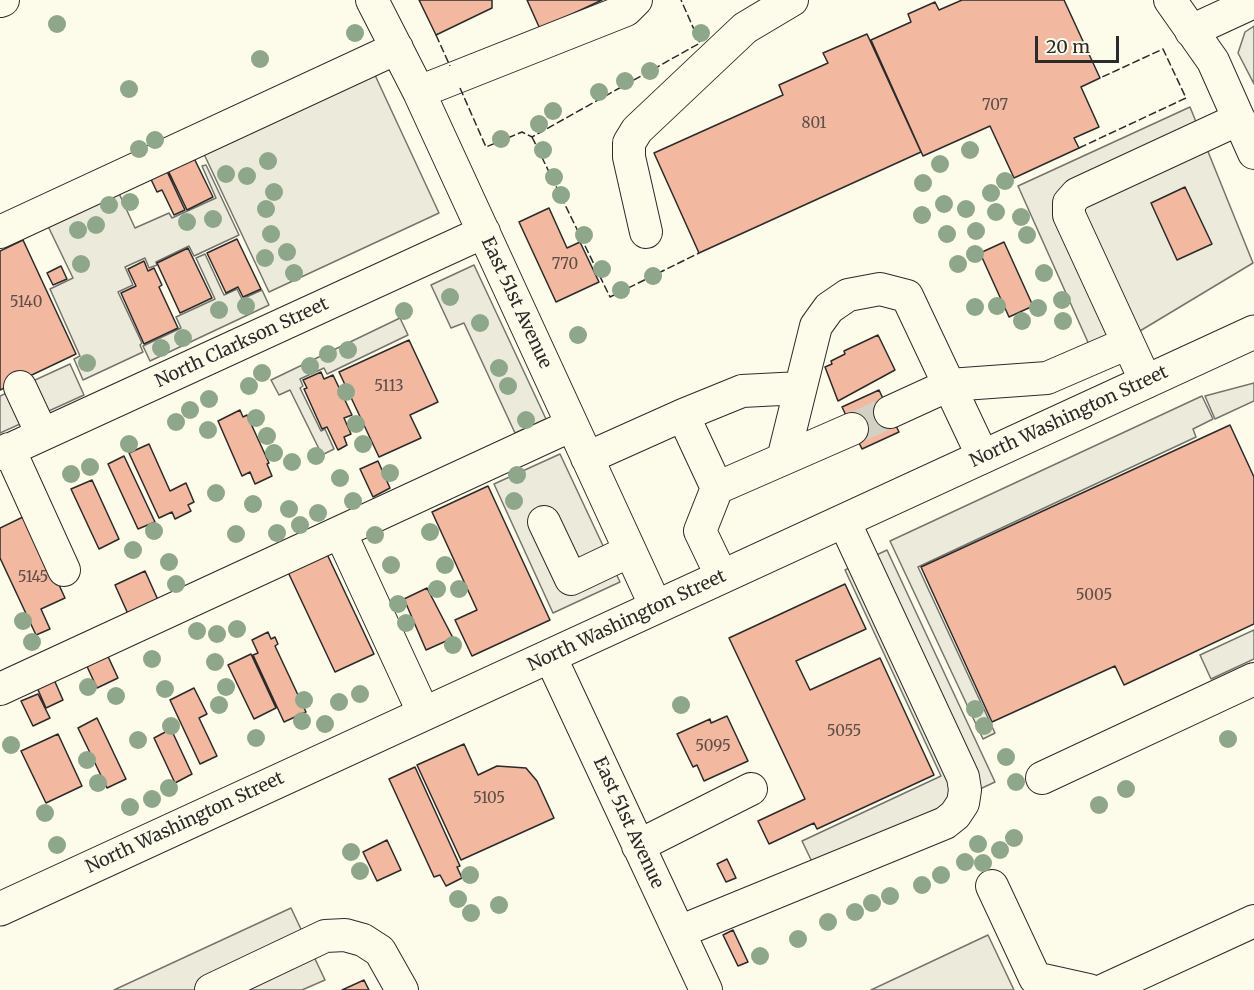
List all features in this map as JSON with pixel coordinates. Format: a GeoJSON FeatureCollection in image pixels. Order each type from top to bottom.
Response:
{"type":"FeatureCollection","features":[{"type":"Feature","properties":{"kind":"main road","name":"North Washington Street"},"geometry":{"type":"LineString","coordinates":[[0,909],[1254,332]]}},
{"type":"Feature","properties":{"kind":"main road"},"geometry":{"type":"LineString","coordinates":[[1156,377],[1221,361],[1254,359]]}},
{"type":"Feature","properties":{"kind":"street","name":"East 51st Avenue"},"geometry":{"type":"LineString","coordinates":[[372,0],[419,92],[656,607]]}},
{"type":"Feature","properties":{"kind":"street"},"geometry":{"type":"LineString","coordinates":[[419,92],[626,10],[636,0]]}},
{"type":"Feature","properties":{"kind":"street"},"geometry":{"type":"LineString","coordinates":[[646,232],[629,158],[629,143],[637,130],[745,28],[792,0]]}},
{"type":"Feature","properties":{"kind":"street"},"geometry":{"type":"LineString","coordinates":[[1170,0],[1213,61],[1254,153]]}},
{"type":"Feature","properties":{"kind":"street"},"geometry":{"type":"LineString","coordinates":[[1191,31],[1254,2]]}},
{"type":"Feature","properties":{"kind":"street"},"geometry":{"type":"LineString","coordinates":[[0,232],[397,48]]}},
{"type":"Feature","properties":{"kind":"street"},"geometry":{"type":"LineString","coordinates":[[1156,377],[1128,343],[1069,215],[1070,203],[1077,194],[1239,119]]}},
{"type":"Feature","properties":{"kind":"street","name":"North Clarkson Street"},"geometry":{"type":"LineString","coordinates":[[5,452],[484,232]]}},
{"type":"Feature","properties":{"kind":"street"},"geometry":{"type":"LineString","coordinates":[[783,459],[816,326],[829,308],[848,295],[880,289],[907,296],[983,457]]}},
{"type":"Feature","properties":{"kind":"street"},"geometry":{"type":"LineString","coordinates":[[890,412],[949,386],[1047,378],[1128,343]]}},
{"type":"Feature","properties":{"kind":"street"},"geometry":{"type":"LineString","coordinates":[[20,387],[42,434]]}},
{"type":"Feature","properties":{"kind":"street"},"geometry":{"type":"LineString","coordinates":[[587,458],[742,391],[800,388]]}},
{"type":"Feature","properties":{"kind":"street"},"geometry":{"type":"LineString","coordinates":[[683,415],[717,488]]}},
{"type":"Feature","properties":{"kind":"street"},"geometry":{"type":"LineString","coordinates":[[0,688],[572,424]]}},
{"type":"Feature","properties":{"kind":"street"},"geometry":{"type":"LineString","coordinates":[[722,577],[700,531],[717,488],[852,429]]}},
{"type":"Feature","properties":{"kind":"street"},"geometry":{"type":"LineString","coordinates":[[5,452],[64,570]]}},
{"type":"Feature","properties":{"kind":"street"},"geometry":{"type":"LineString","coordinates":[[679,932],[945,823],[955,815],[963,803],[965,790],[963,777],[844,521]]}},
{"type":"Feature","properties":{"kind":"street"},"geometry":{"type":"LineString","coordinates":[[544,522],[571,579],[630,551]]}},
{"type":"Feature","properties":{"kind":"street"},"geometry":{"type":"LineString","coordinates":[[340,532],[424,714]]}},
{"type":"Feature","properties":{"kind":"street","name":"East 51st Avenue"},"geometry":{"type":"LineString","coordinates":[[550,656],[706,990]]}},
{"type":"Feature","properties":{"kind":"street"},"geometry":{"type":"LineString","coordinates":[[1041,778],[1254,679]]}},
{"type":"Feature","properties":{"kind":"street"},"geometry":{"type":"LineString","coordinates":[[638,846],[751,789]]}},
{"type":"Feature","properties":{"kind":"street"},"geometry":{"type":"LineString","coordinates":[[992,886],[1035,978],[1089,990]]}},
{"type":"Feature","properties":{"kind":"street"},"geometry":{"type":"LineString","coordinates":[[1104,990],[1254,921]]}},
{"type":"Feature","properties":{"kind":"street"},"geometry":{"type":"LineString","coordinates":[[211,990],[326,936],[345,935],[363,940],[380,951],[391,966],[402,990]]}},
{"type":"Feature","properties":{"kind":"shaded area"},"geometry":{"type":"Polygon","coordinates":[[[1254,26],[1254,84],[1238,53],[1245,32],[1254,26]]]}},
{"type":"Feature","properties":{"kind":"shaded area"},"geometry":{"type":"Polygon","coordinates":[[[374,73],[439,213],[269,292],[203,152],[374,73]]]}},
{"type":"Feature","properties":{"kind":"shaded area"},"geometry":{"type":"Polygon","coordinates":[[[1190,107],[1253,263],[1095,358],[1018,186],[1190,107]]]}},
{"type":"Feature","properties":{"kind":"shaded area"},"geometry":{"type":"Polygon","coordinates":[[[206,165],[239,235],[194,256],[189,246],[156,262],[157,265],[149,268],[145,258],[125,267],[133,285],[118,292],[142,343],[140,345],[143,352],[83,380],[74,359],[80,356],[50,289],[73,278],[46,222],[117,189],[135,228],[169,213],[172,218],[216,198],[202,166],[206,165]]]}},
{"type":"Feature","properties":{"kind":"shaded area"},"geometry":{"type":"Polygon","coordinates":[[[205,254],[224,295],[237,289],[242,299],[262,290],[269,305],[150,361],[143,346],[181,328],[176,317],[215,299],[196,258],[205,254]]]}},
{"type":"Feature","properties":{"kind":"shaded area"},"geometry":{"type":"Polygon","coordinates":[[[474,265],[546,419],[515,433],[464,323],[451,328],[431,285],[474,265]]]}},
{"type":"Feature","properties":{"kind":"shaded area"},"geometry":{"type":"Polygon","coordinates":[[[400,318],[408,335],[327,374],[324,368],[300,379],[303,386],[300,388],[321,431],[325,429],[334,449],[322,455],[290,390],[279,395],[271,380],[400,318]]]}},
{"type":"Feature","properties":{"kind":"shaded area"},"geometry":{"type":"Polygon","coordinates":[[[70,364],[84,395],[0,433],[0,396],[70,364]]]}},
{"type":"Feature","properties":{"kind":"shaded area"},"geometry":{"type":"Polygon","coordinates":[[[1254,383],[1254,401],[1215,419],[1205,396],[1254,383]]]}},
{"type":"Feature","properties":{"kind":"shaded area"},"geometry":{"type":"Polygon","coordinates":[[[1202,396],[1213,419],[1193,429],[1196,437],[918,567],[995,733],[983,739],[890,541],[1202,396]]]}},
{"type":"Feature","properties":{"kind":"shaded area"},"geometry":{"type":"Polygon","coordinates":[[[560,454],[620,582],[553,613],[494,484],[560,454]]]}},
{"type":"Feature","properties":{"kind":"shaded area"},"geometry":{"type":"Polygon","coordinates":[[[887,550],[995,782],[814,866],[802,841],[941,776],[845,570],[887,550]]]}},
{"type":"Feature","properties":{"kind":"shaded area"},"geometry":{"type":"Polygon","coordinates":[[[1254,630],[1254,659],[1211,679],[1200,655],[1254,630]]]}},
{"type":"Feature","properties":{"kind":"shaded area"},"geometry":{"type":"Polygon","coordinates":[[[291,908],[325,980],[302,990],[114,990],[291,908]]]}},
{"type":"Feature","properties":{"kind":"shaded area"},"geometry":{"type":"Polygon","coordinates":[[[988,935],[1014,990],[871,990],[988,935]]]}},
{"type":"Feature","properties":{"kind":"building"},"geometry":{"type":"Polygon","coordinates":[[[419,0],[492,0],[492,8],[436,35],[419,0]]]}},
{"type":"Feature","properties":{"kind":"building"},"geometry":{"type":"Polygon","coordinates":[[[527,0],[602,0],[540,29],[527,0]]]}},
{"type":"Feature","properties":{"kind":"building"},"geometry":{"type":"Polygon","coordinates":[[[962,0],[1064,0],[1100,78],[1081,87],[1099,127],[1074,138],[1079,148],[1014,178],[990,126],[923,156],[871,40],[911,22],[908,14],[935,2],[939,10],[962,0]]]}},
{"type":"Feature","properties":{"kind":"building"},"geometry":{"type":"Polygon","coordinates":[[[867,34],[921,152],[699,253],[654,153],[783,95],[779,85],[828,63],[823,53],[867,34]]]}},
{"type":"Feature","properties":{"kind":"building"},"geometry":{"type":"Polygon","coordinates":[[[191,152],[213,197],[187,210],[165,164],[191,152]]]}},
{"type":"Feature","properties":{"kind":"building"},"geometry":{"type":"Polygon","coordinates":[[[164,165],[185,210],[174,215],[162,190],[157,192],[148,173],[164,165]]]}},
{"type":"Feature","properties":{"kind":"building"},"geometry":{"type":"Polygon","coordinates":[[[1185,187],[1212,244],[1177,260],[1151,203],[1185,187]]]}},
{"type":"Feature","properties":{"kind":"building"},"geometry":{"type":"Polygon","coordinates":[[[549,208],[567,248],[580,242],[599,282],[556,302],[519,222],[549,208]]]}},
{"type":"Feature","properties":{"kind":"building"},"geometry":{"type":"Polygon","coordinates":[[[237,239],[261,289],[243,297],[238,287],[226,293],[207,253],[237,239]]]}},
{"type":"Feature","properties":{"kind":"building"},"geometry":{"type":"Polygon","coordinates":[[[23,240],[76,354],[0,390],[0,251],[23,240]]]}},
{"type":"Feature","properties":{"kind":"building"},"geometry":{"type":"Polygon","coordinates":[[[1004,242],[1033,306],[1009,317],[980,253],[1004,242]]]}},
{"type":"Feature","properties":{"kind":"building"},"geometry":{"type":"Polygon","coordinates":[[[188,248],[212,298],[180,313],[157,263],[188,248]]]}},
{"type":"Feature","properties":{"kind":"building"},"geometry":{"type":"Polygon","coordinates":[[[144,261],[148,271],[154,268],[162,285],[159,287],[178,328],[144,344],[121,293],[136,286],[128,269],[144,261]]]}},
{"type":"Feature","properties":{"kind":"building"},"geometry":{"type":"Polygon","coordinates":[[[61,266],[67,279],[53,285],[47,273],[61,266]]]}},
{"type":"Feature","properties":{"kind":"building"},"geometry":{"type":"Polygon","coordinates":[[[878,335],[895,370],[838,401],[825,367],[845,354],[844,351],[878,335]]]}},
{"type":"Feature","properties":{"kind":"building"},"geometry":{"type":"Polygon","coordinates":[[[409,340],[438,402],[410,415],[421,438],[379,457],[339,372],[409,340]]]}},
{"type":"Feature","properties":{"kind":"building"},"geometry":{"type":"Polygon","coordinates":[[[321,372],[324,379],[333,375],[352,415],[344,418],[351,434],[344,437],[347,445],[338,450],[327,427],[322,429],[304,389],[307,388],[303,380],[321,372]]]}},
{"type":"Feature","properties":{"kind":"building"},"geometry":{"type":"Polygon","coordinates":[[[879,390],[899,432],[862,449],[842,407],[879,390]]]}},
{"type":"Feature","properties":{"kind":"building"},"geometry":{"type":"Polygon","coordinates":[[[240,410],[243,417],[247,415],[269,463],[267,464],[272,476],[255,484],[250,472],[242,476],[218,421],[240,410]]]}},
{"type":"Feature","properties":{"kind":"building"},"geometry":{"type":"Polygon","coordinates":[[[1230,425],[1254,477],[1254,624],[1124,685],[1115,666],[992,722],[921,567],[1230,425]]]}},
{"type":"Feature","properties":{"kind":"building"},"geometry":{"type":"Polygon","coordinates":[[[149,444],[170,491],[186,483],[194,502],[188,505],[191,511],[175,519],[172,512],[159,518],[129,453],[149,444]]]}},
{"type":"Feature","properties":{"kind":"building"},"geometry":{"type":"Polygon","coordinates":[[[124,456],[155,522],[138,529],[108,464],[124,456]]]}},
{"type":"Feature","properties":{"kind":"building"},"geometry":{"type":"Polygon","coordinates":[[[378,461],[390,488],[373,497],[360,469],[378,461]]]}},
{"type":"Feature","properties":{"kind":"building"},"geometry":{"type":"Polygon","coordinates":[[[92,480],[119,539],[99,549],[71,489],[92,480]]]}},
{"type":"Feature","properties":{"kind":"building"},"geometry":{"type":"Polygon","coordinates":[[[488,486],[550,620],[472,656],[455,620],[477,610],[432,512],[488,486]]]}},
{"type":"Feature","properties":{"kind":"building"},"geometry":{"type":"Polygon","coordinates":[[[27,515],[65,598],[41,609],[50,629],[36,635],[0,558],[0,528],[27,515]]]}},
{"type":"Feature","properties":{"kind":"building"},"geometry":{"type":"Polygon","coordinates":[[[326,552],[374,654],[335,672],[287,570],[326,552]]]}},
{"type":"Feature","properties":{"kind":"building"},"geometry":{"type":"Polygon","coordinates":[[[145,571],[158,600],[128,614],[115,585],[145,571]]]}},
{"type":"Feature","properties":{"kind":"building"},"geometry":{"type":"Polygon","coordinates":[[[845,584],[866,629],[796,661],[810,690],[880,658],[934,775],[817,829],[814,823],[769,844],[758,821],[805,799],[729,638],[845,584]]]}},
{"type":"Feature","properties":{"kind":"building"},"geometry":{"type":"Polygon","coordinates":[[[427,588],[453,638],[426,650],[404,599],[427,588]]]}},
{"type":"Feature","properties":{"kind":"building"},"geometry":{"type":"Polygon","coordinates":[[[268,632],[271,639],[275,637],[278,644],[275,646],[306,712],[284,722],[253,655],[258,653],[252,640],[268,632]]]}},
{"type":"Feature","properties":{"kind":"building"},"geometry":{"type":"Polygon","coordinates":[[[105,650],[118,678],[97,688],[84,660],[105,650]]]}},
{"type":"Feature","properties":{"kind":"building"},"geometry":{"type":"Polygon","coordinates":[[[251,654],[276,708],[254,719],[228,665],[251,654]]]}},
{"type":"Feature","properties":{"kind":"building"},"geometry":{"type":"Polygon","coordinates":[[[52,675],[63,700],[46,708],[35,683],[52,675]]]}},
{"type":"Feature","properties":{"kind":"building"},"geometry":{"type":"Polygon","coordinates":[[[194,688],[207,714],[199,718],[217,756],[200,764],[170,700],[194,688]]]}},
{"type":"Feature","properties":{"kind":"building"},"geometry":{"type":"Polygon","coordinates":[[[38,694],[50,718],[33,726],[21,701],[38,694]]]}},
{"type":"Feature","properties":{"kind":"building"},"geometry":{"type":"Polygon","coordinates":[[[727,716],[748,761],[704,781],[697,765],[693,767],[677,734],[710,719],[711,723],[727,716]]]}},
{"type":"Feature","properties":{"kind":"building"},"geometry":{"type":"Polygon","coordinates":[[[97,718],[126,779],[107,788],[78,728],[97,718]]]}},
{"type":"Feature","properties":{"kind":"building"},"geometry":{"type":"Polygon","coordinates":[[[171,729],[192,774],[175,783],[154,738],[171,729]]]}},
{"type":"Feature","properties":{"kind":"building"},"geometry":{"type":"Polygon","coordinates":[[[58,734],[82,786],[46,803],[21,751],[58,734]]]}},
{"type":"Feature","properties":{"kind":"building"},"geometry":{"type":"Polygon","coordinates":[[[464,744],[478,775],[497,766],[526,768],[537,781],[554,818],[461,860],[417,765],[464,744]]]}},
{"type":"Feature","properties":{"kind":"building"},"geometry":{"type":"Polygon","coordinates":[[[415,767],[460,866],[457,867],[462,878],[446,886],[440,875],[434,877],[389,779],[415,767]]]}},
{"type":"Feature","properties":{"kind":"building"},"geometry":{"type":"Polygon","coordinates":[[[387,840],[401,870],[377,881],[363,852],[387,840]]]}},
{"type":"Feature","properties":{"kind":"building"},"geometry":{"type":"Polygon","coordinates":[[[727,859],[736,878],[726,882],[717,864],[727,859]]]}},
{"type":"Feature","properties":{"kind":"building"},"geometry":{"type":"Polygon","coordinates":[[[733,930],[748,962],[738,966],[723,935],[733,930]]]}},
{"type":"Feature","properties":{"kind":"building"},"geometry":{"type":"Polygon","coordinates":[[[364,980],[369,990],[342,990],[364,980]]]}},
{"type":"Feature","properties":{"kind":"tunnel"},"geometry":{"type":"LineString","coordinates":[[852,429],[890,412]]}},
{"type":"Feature","properties":{"kind":"fence"},"geometry":{"type":"LineString","coordinates":[[460,88],[486,147],[522,132],[532,137],[700,43],[681,0]]}},
{"type":"Feature","properties":{"kind":"fence"},"geometry":{"type":"LineString","coordinates":[[436,35],[450,66]]}},
{"type":"Feature","properties":{"kind":"fence"},"geometry":{"type":"LineString","coordinates":[[1079,148],[1186,98],[1163,49],[1100,78]]}},
{"type":"Feature","properties":{"kind":"fence"},"geometry":{"type":"LineString","coordinates":[[532,137],[610,297],[699,253]]}}]}
